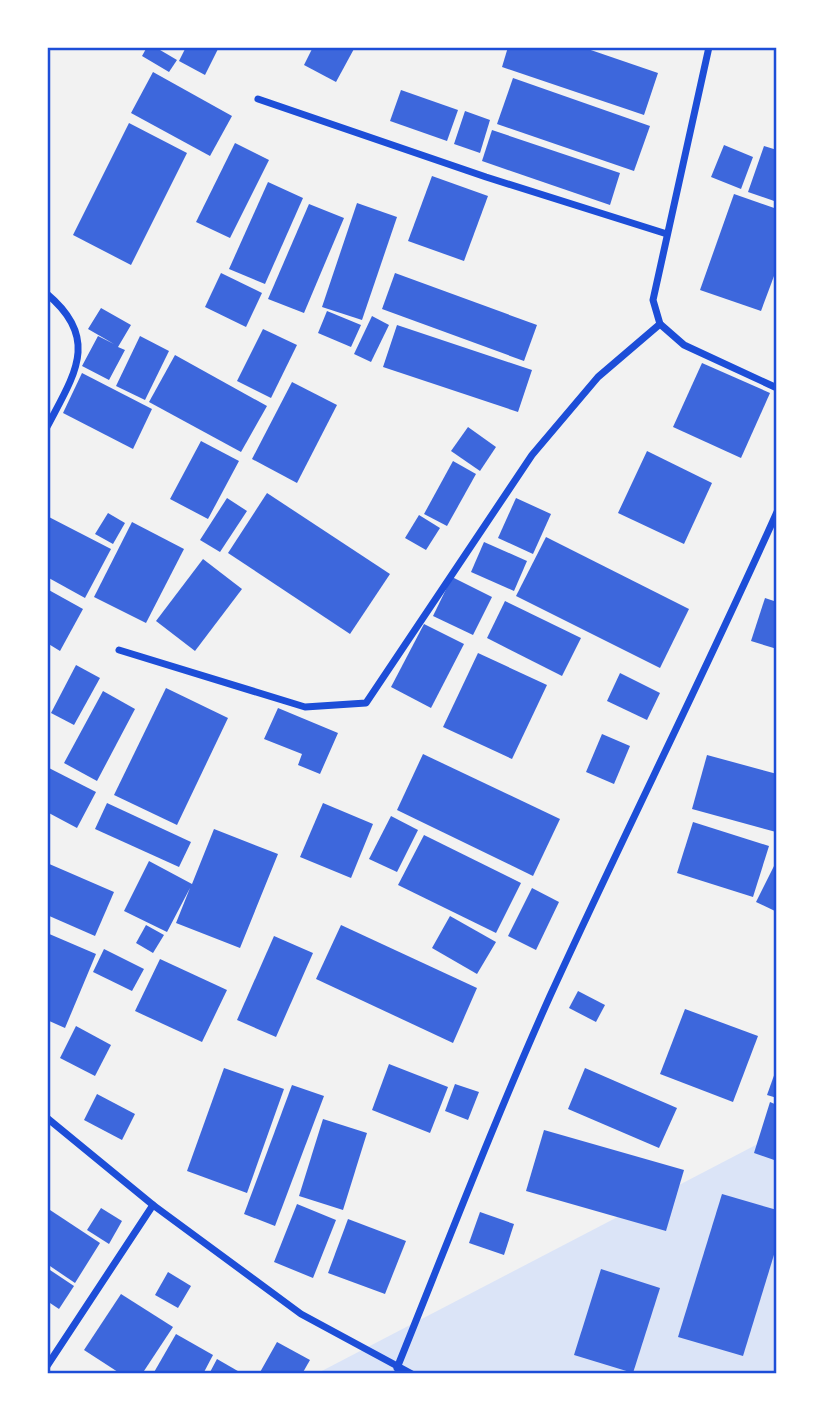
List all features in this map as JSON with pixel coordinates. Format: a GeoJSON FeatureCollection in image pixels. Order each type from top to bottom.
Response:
{"type":"FeatureCollection","features":[{"type":"Feature","properties":{"kind":"street"},"geometry":{"type":"LineString","coordinates":[[709,47],[653,300],[660,324],[684,345],[777,388]]}},
{"type":"Feature","properties":{"kind":"street"},"geometry":{"type":"LineString","coordinates":[[258,99],[486,177],[667,234]]}},
{"type":"Feature","properties":{"kind":"street"},"geometry":{"type":"LineString","coordinates":[[47,294],[65,310],[80,336],[72,379],[47,427]]}},
{"type":"Feature","properties":{"kind":"street"},"geometry":{"type":"LineString","coordinates":[[118,650],[305,707],[366,703],[532,455],[598,377],[660,324]]}},
{"type":"Feature","properties":{"kind":"street"},"geometry":{"type":"LineString","coordinates":[[397,1368],[499,1113],[545,1007],[716,649],[777,512]]}},
{"type":"Feature","properties":{"kind":"street"},"geometry":{"type":"LineString","coordinates":[[47,1118],[153,1205],[301,1314],[412,1374]]}},
{"type":"Feature","properties":{"kind":"street"},"geometry":{"type":"LineString","coordinates":[[47,1366],[153,1205]]}},
{"type":"Feature","properties":{"kind":"shaded area"},"geometry":{"type":"Polygon","coordinates":[[[777,1134],[777,1374],[316,1374],[777,1134]]]}},
{"type":"Feature","properties":{"kind":"building"},"geometry":{"type":"Polygon","coordinates":[[[147,47],[155,47],[177,60],[169,72],[142,56],[147,47]]]}},
{"type":"Feature","properties":{"kind":"building"},"geometry":{"type":"Polygon","coordinates":[[[186,47],[219,47],[205,75],[179,61],[186,47]]]}},
{"type":"Feature","properties":{"kind":"building"},"geometry":{"type":"Polygon","coordinates":[[[313,47],[355,47],[336,82],[304,65],[313,47]]]}},
{"type":"Feature","properties":{"kind":"building"},"geometry":{"type":"Polygon","coordinates":[[[508,47],[582,47],[658,73],[644,115],[502,67],[508,47]]]}},
{"type":"Feature","properties":{"kind":"building"},"geometry":{"type":"Polygon","coordinates":[[[153,72],[232,116],[210,156],[131,113],[153,72]]]}},
{"type":"Feature","properties":{"kind":"building"},"geometry":{"type":"Polygon","coordinates":[[[513,78],[650,126],[634,171],[497,124],[513,78]]]}},
{"type":"Feature","properties":{"kind":"building"},"geometry":{"type":"Polygon","coordinates":[[[401,90],[458,110],[447,141],[390,121],[401,90]]]}},
{"type":"Feature","properties":{"kind":"building"},"geometry":{"type":"Polygon","coordinates":[[[465,111],[490,120],[480,153],[454,144],[465,111]]]}},
{"type":"Feature","properties":{"kind":"building"},"geometry":{"type":"Polygon","coordinates":[[[129,123],[187,153],[131,265],[73,235],[129,123]]]}},
{"type":"Feature","properties":{"kind":"building"},"geometry":{"type":"Polygon","coordinates":[[[492,130],[620,173],[610,205],[482,161],[492,130]]]}},
{"type":"Feature","properties":{"kind":"building"},"geometry":{"type":"Polygon","coordinates":[[[235,143],[269,160],[230,238],[196,222],[235,143]]]}},
{"type":"Feature","properties":{"kind":"building"},"geometry":{"type":"Polygon","coordinates":[[[724,145],[753,157],[741,189],[711,177],[724,145]]]}},
{"type":"Feature","properties":{"kind":"building"},"geometry":{"type":"Polygon","coordinates":[[[764,146],[777,150],[777,202],[748,192],[764,146]]]}},
{"type":"Feature","properties":{"kind":"building"},"geometry":{"type":"Polygon","coordinates":[[[432,176],[488,196],[464,261],[408,241],[432,176]]]}},
{"type":"Feature","properties":{"kind":"building"},"geometry":{"type":"Polygon","coordinates":[[[268,182],[303,198],[265,284],[229,269],[268,182]]]}},
{"type":"Feature","properties":{"kind":"building"},"geometry":{"type":"Polygon","coordinates":[[[734,194],[777,209],[777,268],[761,311],[700,290],[734,194]]]}},
{"type":"Feature","properties":{"kind":"building"},"geometry":{"type":"Polygon","coordinates":[[[357,203],[397,217],[362,320],[322,307],[357,203]]]}},
{"type":"Feature","properties":{"kind":"building"},"geometry":{"type":"Polygon","coordinates":[[[309,204],[344,218],[304,313],[268,299],[309,204]]]}},
{"type":"Feature","properties":{"kind":"building"},"geometry":{"type":"Polygon","coordinates":[[[221,273],[262,293],[246,327],[205,307],[221,273]]]}},
{"type":"Feature","properties":{"kind":"building"},"geometry":{"type":"Polygon","coordinates":[[[395,273],[537,325],[524,361],[382,309],[395,273]]]}},
{"type":"Feature","properties":{"kind":"building"},"geometry":{"type":"Polygon","coordinates":[[[101,308],[131,325],[118,347],[125,350],[109,380],[82,366],[98,336],[114,344],[88,329],[101,308]]]}},
{"type":"Feature","properties":{"kind":"building"},"geometry":{"type":"Polygon","coordinates":[[[327,311],[361,325],[351,347],[318,333],[327,311]]]}},
{"type":"Feature","properties":{"kind":"building"},"geometry":{"type":"Polygon","coordinates":[[[372,316],[389,325],[371,362],[354,354],[372,316]]]}},
{"type":"Feature","properties":{"kind":"building"},"geometry":{"type":"Polygon","coordinates":[[[397,325],[532,370],[518,412],[383,367],[397,325]]]}},
{"type":"Feature","properties":{"kind":"building"},"geometry":{"type":"Polygon","coordinates":[[[263,329],[297,345],[271,398],[237,381],[263,329]]]}},
{"type":"Feature","properties":{"kind":"building"},"geometry":{"type":"Polygon","coordinates":[[[140,336],[169,351],[145,400],[116,386],[140,336]]]}},
{"type":"Feature","properties":{"kind":"building"},"geometry":{"type":"Polygon","coordinates":[[[175,355],[267,406],[241,452],[149,402],[175,355]]]}},
{"type":"Feature","properties":{"kind":"building"},"geometry":{"type":"Polygon","coordinates":[[[702,363],[770,393],[741,458],[673,427],[702,363]]]}},
{"type":"Feature","properties":{"kind":"building"},"geometry":{"type":"Polygon","coordinates":[[[82,373],[152,409],[133,449],[63,413],[82,373]]]}},
{"type":"Feature","properties":{"kind":"building"},"geometry":{"type":"Polygon","coordinates":[[[292,382],[337,405],[297,483],[252,459],[292,382]]]}},
{"type":"Feature","properties":{"kind":"building"},"geometry":{"type":"Polygon","coordinates":[[[468,427],[496,447],[480,471],[451,451],[468,427]]]}},
{"type":"Feature","properties":{"kind":"building"},"geometry":{"type":"Polygon","coordinates":[[[201,441],[239,461],[208,519],[170,499],[201,441]]]}},
{"type":"Feature","properties":{"kind":"building"},"geometry":{"type":"Polygon","coordinates":[[[647,451],[712,483],[684,544],[618,513],[647,451]]]}},
{"type":"Feature","properties":{"kind":"building"},"geometry":{"type":"Polygon","coordinates":[[[453,461],[476,474],[447,526],[424,514],[453,461]]]}},
{"type":"Feature","properties":{"kind":"building"},"geometry":{"type":"Polygon","coordinates":[[[267,493],[390,574],[350,634],[228,553],[267,493]]]}},
{"type":"Feature","properties":{"kind":"building"},"geometry":{"type":"Polygon","coordinates":[[[227,498],[247,511],[220,552],[200,540],[227,498]]]}},
{"type":"Feature","properties":{"kind":"building"},"geometry":{"type":"Polygon","coordinates":[[[516,498],[551,514],[533,554],[498,538],[516,498]]]}},
{"type":"Feature","properties":{"kind":"building"},"geometry":{"type":"Polygon","coordinates":[[[108,513],[125,523],[113,544],[95,534],[108,513]]]}},
{"type":"Feature","properties":{"kind":"building"},"geometry":{"type":"Polygon","coordinates":[[[419,515],[440,528],[426,550],[405,538],[419,515]]]}},
{"type":"Feature","properties":{"kind":"building"},"geometry":{"type":"Polygon","coordinates":[[[47,516],[111,549],[85,598],[47,577],[47,516]]]}},
{"type":"Feature","properties":{"kind":"building"},"geometry":{"type":"Polygon","coordinates":[[[132,522],[184,549],[146,623],[94,597],[132,522]]]}},
{"type":"Feature","properties":{"kind":"building"},"geometry":{"type":"Polygon","coordinates":[[[546,537],[689,609],[660,668],[516,596],[546,537]]]}},
{"type":"Feature","properties":{"kind":"building"},"geometry":{"type":"Polygon","coordinates":[[[484,542],[527,561],[514,591],[471,572],[484,542]]]}},
{"type":"Feature","properties":{"kind":"building"},"geometry":{"type":"Polygon","coordinates":[[[203,559],[242,589],[195,651],[156,621],[203,559]]]}},
{"type":"Feature","properties":{"kind":"building"},"geometry":{"type":"Polygon","coordinates":[[[452,577],[492,597],[473,635],[433,616],[452,577]]]}},
{"type":"Feature","properties":{"kind":"building"},"geometry":{"type":"Polygon","coordinates":[[[47,589],[83,609],[60,651],[47,643],[47,589]]]}},
{"type":"Feature","properties":{"kind":"building"},"geometry":{"type":"Polygon","coordinates":[[[765,598],[777,602],[777,649],[751,641],[765,598]]]}},
{"type":"Feature","properties":{"kind":"building"},"geometry":{"type":"Polygon","coordinates":[[[505,601],[581,638],[562,676],[487,638],[505,601]]]}},
{"type":"Feature","properties":{"kind":"building"},"geometry":{"type":"Polygon","coordinates":[[[424,624],[464,644],[431,708],[391,687],[424,624]]]}},
{"type":"Feature","properties":{"kind":"building"},"geometry":{"type":"Polygon","coordinates":[[[478,653],[547,685],[512,759],[443,727],[478,653]]]}},
{"type":"Feature","properties":{"kind":"building"},"geometry":{"type":"Polygon","coordinates":[[[76,665],[100,678],[74,725],[51,713],[76,665]]]}},
{"type":"Feature","properties":{"kind":"building"},"geometry":{"type":"Polygon","coordinates":[[[620,673],[660,693],[647,720],[607,701],[620,673]]]}},
{"type":"Feature","properties":{"kind":"building"},"geometry":{"type":"Polygon","coordinates":[[[166,688],[228,718],[177,825],[114,795],[166,688]]]}},
{"type":"Feature","properties":{"kind":"building"},"geometry":{"type":"Polygon","coordinates":[[[103,691],[135,709],[97,781],[64,763],[103,691]]]}},
{"type":"Feature","properties":{"kind":"building"},"geometry":{"type":"Polygon","coordinates":[[[278,708],[338,733],[320,774],[298,765],[302,754],[264,739],[278,708]]]}},
{"type":"Feature","properties":{"kind":"building"},"geometry":{"type":"Polygon","coordinates":[[[602,734],[630,746],[614,784],[586,772],[602,734]]]}},
{"type":"Feature","properties":{"kind":"building"},"geometry":{"type":"Polygon","coordinates":[[[423,754],[560,819],[533,876],[397,810],[423,754]]]}},
{"type":"Feature","properties":{"kind":"building"},"geometry":{"type":"Polygon","coordinates":[[[707,755],[777,774],[776,832],[692,809],[707,755]]]}},
{"type":"Feature","properties":{"kind":"building"},"geometry":{"type":"Polygon","coordinates":[[[47,767],[96,792],[77,828],[47,812],[47,767]]]}},
{"type":"Feature","properties":{"kind":"building"},"geometry":{"type":"Polygon","coordinates":[[[107,803],[191,842],[179,867],[95,829],[107,803]]]}},
{"type":"Feature","properties":{"kind":"building"},"geometry":{"type":"Polygon","coordinates":[[[323,803],[373,824],[351,878],[300,857],[323,803]]]}},
{"type":"Feature","properties":{"kind":"building"},"geometry":{"type":"Polygon","coordinates":[[[391,816],[418,830],[397,872],[369,859],[391,816]]]}},
{"type":"Feature","properties":{"kind":"building"},"geometry":{"type":"Polygon","coordinates":[[[693,822],[769,846],[753,897],[677,873],[693,822]]]}},
{"type":"Feature","properties":{"kind":"building"},"geometry":{"type":"Polygon","coordinates":[[[214,829],[278,854],[240,948],[176,923],[190,888],[167,932],[124,911],[149,861],[192,884],[214,829]]]}},
{"type":"Feature","properties":{"kind":"building"},"geometry":{"type":"Polygon","coordinates":[[[424,835],[521,883],[496,933],[398,885],[424,835]]]}},
{"type":"Feature","properties":{"kind":"building"},"geometry":{"type":"Polygon","coordinates":[[[777,860],[777,912],[756,902],[777,860]]]}},
{"type":"Feature","properties":{"kind":"building"},"geometry":{"type":"Polygon","coordinates":[[[47,863],[114,892],[95,936],[47,915],[47,863]]]}},
{"type":"Feature","properties":{"kind":"building"},"geometry":{"type":"Polygon","coordinates":[[[532,888],[559,902],[536,950],[508,936],[532,888]]]}},
{"type":"Feature","properties":{"kind":"building"},"geometry":{"type":"Polygon","coordinates":[[[450,916],[496,942],[477,974],[432,948],[450,916]]]}},
{"type":"Feature","properties":{"kind":"building"},"geometry":{"type":"Polygon","coordinates":[[[146,925],[164,935],[153,953],[136,943],[146,925]]]}},
{"type":"Feature","properties":{"kind":"building"},"geometry":{"type":"Polygon","coordinates":[[[341,925],[477,988],[453,1043],[316,979],[341,925]]]}},
{"type":"Feature","properties":{"kind":"building"},"geometry":{"type":"Polygon","coordinates":[[[47,933],[96,954],[65,1028],[47,1020],[47,933]]]}},
{"type":"Feature","properties":{"kind":"building"},"geometry":{"type":"Polygon","coordinates":[[[274,936],[313,953],[276,1037],[237,1020],[274,936]]]}},
{"type":"Feature","properties":{"kind":"building"},"geometry":{"type":"Polygon","coordinates":[[[104,949],[144,969],[132,991],[93,972],[104,949]]]}},
{"type":"Feature","properties":{"kind":"building"},"geometry":{"type":"Polygon","coordinates":[[[160,959],[227,990],[202,1042],[135,1011],[160,959]]]}},
{"type":"Feature","properties":{"kind":"building"},"geometry":{"type":"Polygon","coordinates":[[[578,991],[605,1005],[596,1022],[569,1008],[578,991]]]}},
{"type":"Feature","properties":{"kind":"building"},"geometry":{"type":"Polygon","coordinates":[[[685,1009],[758,1036],[733,1102],[660,1074],[685,1009]]]}},
{"type":"Feature","properties":{"kind":"building"},"geometry":{"type":"Polygon","coordinates":[[[76,1026],[111,1045],[95,1076],[60,1058],[76,1026]]]}},
{"type":"Feature","properties":{"kind":"building"},"geometry":{"type":"Polygon","coordinates":[[[389,1064],[448,1087],[430,1133],[372,1110],[389,1064]]]}},
{"type":"Feature","properties":{"kind":"building"},"geometry":{"type":"Polygon","coordinates":[[[777,1067],[777,1098],[767,1095],[777,1067]]]}},
{"type":"Feature","properties":{"kind":"building"},"geometry":{"type":"Polygon","coordinates":[[[224,1068],[284,1089],[247,1193],[187,1171],[224,1068]]]}},
{"type":"Feature","properties":{"kind":"building"},"geometry":{"type":"Polygon","coordinates":[[[585,1068],[677,1108],[659,1148],[568,1109],[585,1068]]]}},
{"type":"Feature","properties":{"kind":"building"},"geometry":{"type":"Polygon","coordinates":[[[455,1084],[479,1092],[468,1120],[445,1111],[455,1084]]]}},
{"type":"Feature","properties":{"kind":"building"},"geometry":{"type":"Polygon","coordinates":[[[292,1085],[324,1096],[275,1226],[244,1214],[292,1085]]]}},
{"type":"Feature","properties":{"kind":"building"},"geometry":{"type":"Polygon","coordinates":[[[97,1094],[135,1114],[122,1140],[84,1120],[97,1094]]]}},
{"type":"Feature","properties":{"kind":"building"},"geometry":{"type":"Polygon","coordinates":[[[770,1102],[777,1105],[777,1161],[754,1153],[770,1102]]]}},
{"type":"Feature","properties":{"kind":"building"},"geometry":{"type":"Polygon","coordinates":[[[323,1119],[367,1133],[343,1210],[299,1196],[323,1119]]]}},
{"type":"Feature","properties":{"kind":"building"},"geometry":{"type":"Polygon","coordinates":[[[544,1130],[684,1170],[666,1231],[526,1191],[544,1130]]]}},
{"type":"Feature","properties":{"kind":"building"},"geometry":{"type":"Polygon","coordinates":[[[722,1194],[777,1210],[777,1245],[743,1356],[678,1337],[722,1194]]]}},
{"type":"Feature","properties":{"kind":"building"},"geometry":{"type":"Polygon","coordinates":[[[297,1204],[336,1220],[313,1278],[274,1262],[297,1204]]]}},
{"type":"Feature","properties":{"kind":"building"},"geometry":{"type":"Polygon","coordinates":[[[47,1208],[100,1243],[75,1283],[47,1264],[47,1208]]]}},
{"type":"Feature","properties":{"kind":"building"},"geometry":{"type":"Polygon","coordinates":[[[101,1208],[122,1221],[109,1244],[87,1230],[101,1208]]]}},
{"type":"Feature","properties":{"kind":"building"},"geometry":{"type":"Polygon","coordinates":[[[480,1212],[514,1224],[504,1255],[469,1243],[480,1212]]]}},
{"type":"Feature","properties":{"kind":"building"},"geometry":{"type":"Polygon","coordinates":[[[348,1219],[406,1241],[385,1294],[328,1273],[348,1219]]]}},
{"type":"Feature","properties":{"kind":"building"},"geometry":{"type":"Polygon","coordinates":[[[47,1268],[74,1286],[59,1309],[47,1301],[47,1268]]]}},
{"type":"Feature","properties":{"kind":"building"},"geometry":{"type":"Polygon","coordinates":[[[601,1269],[660,1288],[633,1373],[574,1355],[601,1269]]]}},
{"type":"Feature","properties":{"kind":"building"},"geometry":{"type":"Polygon","coordinates":[[[168,1272],[191,1286],[178,1308],[155,1295],[168,1272]]]}},
{"type":"Feature","properties":{"kind":"building"},"geometry":{"type":"Polygon","coordinates":[[[121,1294],[173,1327],[142,1374],[121,1374],[84,1350],[121,1294]]]}},
{"type":"Feature","properties":{"kind":"building"},"geometry":{"type":"Polygon","coordinates":[[[176,1334],[213,1355],[203,1374],[153,1374],[176,1334]]]}},
{"type":"Feature","properties":{"kind":"building"},"geometry":{"type":"Polygon","coordinates":[[[277,1342],[310,1360],[302,1374],[259,1374],[277,1342]]]}},
{"type":"Feature","properties":{"kind":"building"},"geometry":{"type":"Polygon","coordinates":[[[217,1359],[243,1374],[209,1374],[217,1359]]]}}]}
